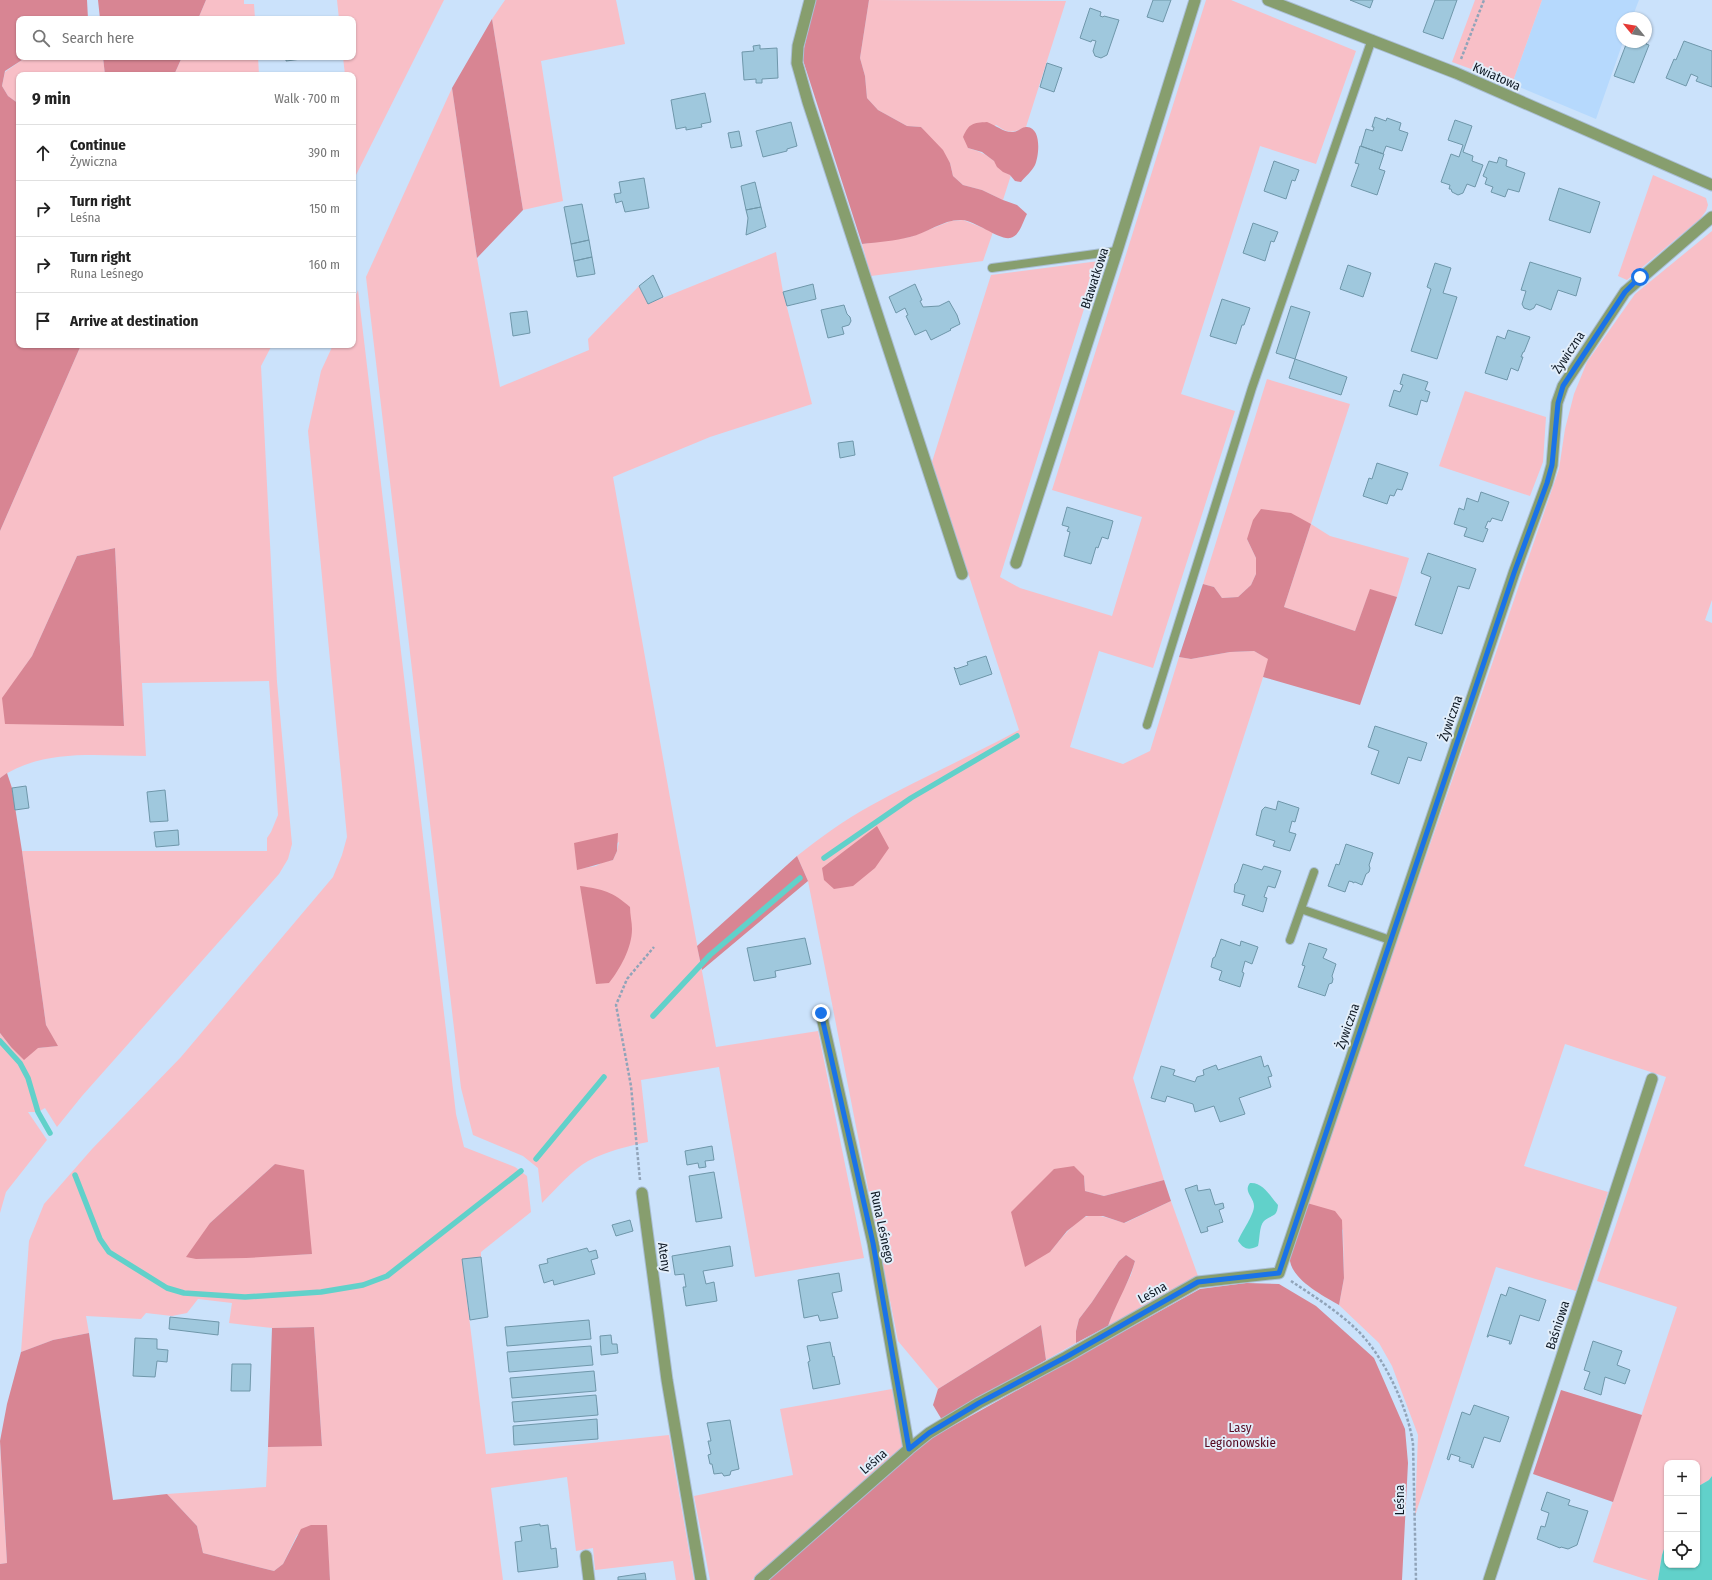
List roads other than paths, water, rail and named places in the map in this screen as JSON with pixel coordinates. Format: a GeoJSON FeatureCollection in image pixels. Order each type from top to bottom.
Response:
{"type":"FeatureCollection","features":[{"type":"Feature","properties":{"kind":"street"},"geometry":{"type":"LineString","coordinates":[[810,0],[798,46],[797,63],[808,102],[962,574]]}},
{"type":"Feature","properties":{"kind":"street","name":"Bławatkowa"},"geometry":{"type":"LineString","coordinates":[[1016,563],[1117,251],[1195,0]]}},
{"type":"Feature","properties":{"kind":"street","name":"Kwiatowa"},"geometry":{"type":"LineString","coordinates":[[1268,0],[1372,39],[1456,73],[1712,185]]}},
{"type":"Feature","properties":{"kind":"street","name":"Żywiczna"},"geometry":{"type":"LineString","coordinates":[[1279,1273],[1514,573],[1547,483],[1552,465],[1558,403],[1563,386],[1625,292],[1712,217]]}},
{"type":"Feature","properties":{"kind":"street","name":"Runa Leśnego"},"geometry":{"type":"LineString","coordinates":[[821,1013],[873,1243],[909,1449]]}},
{"type":"Feature","properties":{"kind":"street","name":"Baśniowa"},"geometry":{"type":"LineString","coordinates":[[1488,1580],[1652,1079]]}},
{"type":"Feature","properties":{"kind":"street","name":"Ateny"},"geometry":{"type":"LineString","coordinates":[[642,1193],[667,1380],[701,1580]]}},
{"type":"Feature","properties":{"kind":"street","name":"Leśna"},"geometry":{"type":"LineString","coordinates":[[760,1580],[909,1449],[929,1433],[979,1403],[1066,1357],[1198,1282],[1279,1273]]}},
{"type":"Feature","properties":{"kind":"street"},"geometry":{"type":"LineString","coordinates":[[586,1556],[589,1580]]}},
{"type":"Feature","properties":{"kind":"lane"},"geometry":{"type":"LineString","coordinates":[[1147,725],[1252,388],[1372,39]]}},
{"type":"Feature","properties":{"kind":"lane"},"geometry":{"type":"LineString","coordinates":[[992,268],[1117,251]]}},
{"type":"Feature","properties":{"kind":"lane"},"geometry":{"type":"LineString","coordinates":[[1290,940],[1314,872]]}},
{"type":"Feature","properties":{"kind":"lane"},"geometry":{"type":"LineString","coordinates":[[1301,909],[1390,940]]}},
{"type":"Feature","properties":{"kind":"waterway"},"geometry":{"type":"LineString","coordinates":[[824,858],[911,798],[1017,736]]}},
{"type":"Feature","properties":{"kind":"waterway"},"geometry":{"type":"LineString","coordinates":[[653,1016],[710,955],[800,878]]}},
{"type":"Feature","properties":{"kind":"waterway"},"geometry":{"type":"LineString","coordinates":[[0,1041],[20,1063],[28,1078],[38,1112],[50,1133]]}},
{"type":"Feature","properties":{"kind":"waterway"},"geometry":{"type":"LineString","coordinates":[[536,1159],[604,1077]]}},
{"type":"Feature","properties":{"kind":"waterway"},"geometry":{"type":"LineString","coordinates":[[75,1175],[100,1239],[109,1252],[167,1288],[184,1293],[245,1297],[321,1292],[363,1285],[387,1276],[521,1171]]}},
{"type":"Feature","properties":{"kind":"park label","name":"Lasy Legionowskie"},"geometry":{"type":"Point","coordinates":[1240,1434]}}]}
